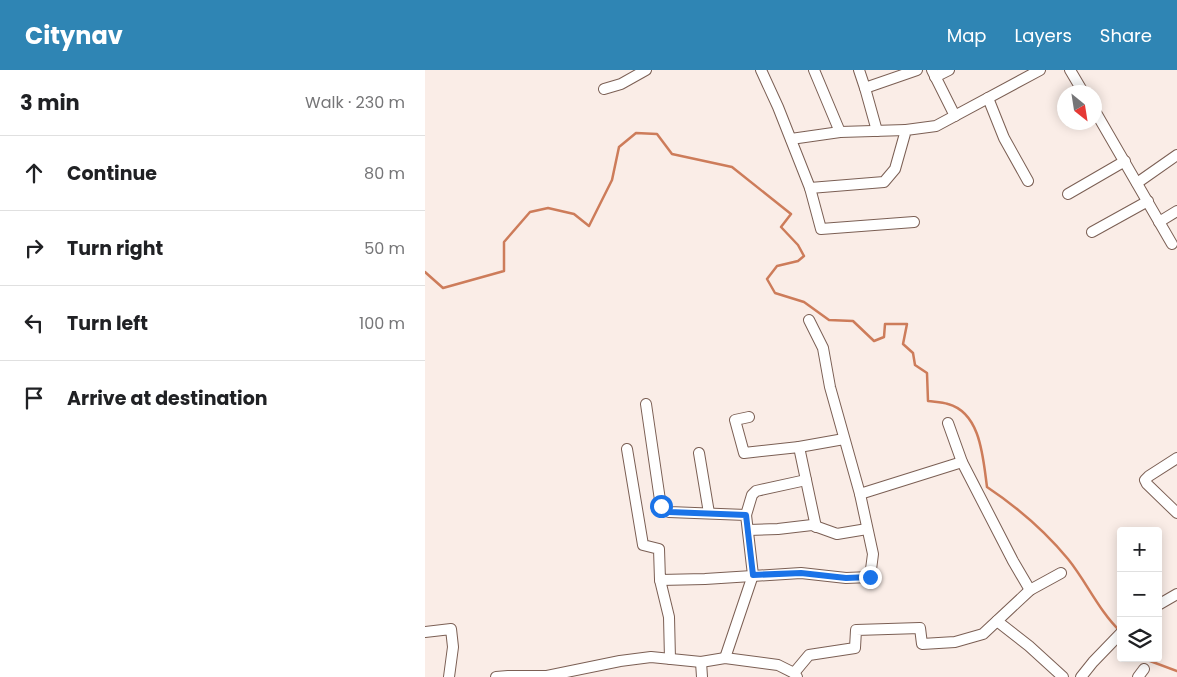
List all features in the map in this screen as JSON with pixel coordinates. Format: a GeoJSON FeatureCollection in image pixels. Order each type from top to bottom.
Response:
{"type":"FeatureCollection","features":[{"type":"Feature","properties":{"kind":"street"},"geometry":{"type":"LineString","coordinates":[[604,89],[621,84],[646,70]]}},
{"type":"Feature","properties":{"kind":"street"},"geometry":{"type":"LineString","coordinates":[[761,70],[810,188],[821,229],[914,222]]}},
{"type":"Feature","properties":{"kind":"street"},"geometry":{"type":"LineString","coordinates":[[815,70],[840,132]]}},
{"type":"Feature","properties":{"kind":"street"},"geometry":{"type":"LineString","coordinates":[[859,70],[877,131]]}},
{"type":"Feature","properties":{"kind":"street"},"geometry":{"type":"LineString","coordinates":[[865,88],[917,70]]}},
{"type":"Feature","properties":{"kind":"street"},"geometry":{"type":"LineString","coordinates":[[949,70],[933,74],[955,116]]}},
{"type":"Feature","properties":{"kind":"street"},"geometry":{"type":"LineString","coordinates":[[791,139],[840,132],[906,130],[936,126],[1040,70]]}},
{"type":"Feature","properties":{"kind":"street"},"geometry":{"type":"LineString","coordinates":[[1070,70],[1079,85]]}},
{"type":"Feature","properties":{"kind":"street"},"geometry":{"type":"LineString","coordinates":[[988,98],[1004,138],[1028,181]]}},
{"type":"Feature","properties":{"kind":"street"},"geometry":{"type":"LineString","coordinates":[[1102,122],[1172,244]]}},
{"type":"Feature","properties":{"kind":"street"},"geometry":{"type":"LineString","coordinates":[[810,188],[884,182],[895,169],[906,130]]}},
{"type":"Feature","properties":{"kind":"street"},"geometry":{"type":"LineString","coordinates":[[1137,183],[1177,155]]}},
{"type":"Feature","properties":{"kind":"street"},"geometry":{"type":"LineString","coordinates":[[1068,194],[1125,160]]}},
{"type":"Feature","properties":{"kind":"street"},"geometry":{"type":"LineString","coordinates":[[1092,232],[1148,201]]}},
{"type":"Feature","properties":{"kind":"street"},"geometry":{"type":"LineString","coordinates":[[1159,222],[1177,211]]}},
{"type":"Feature","properties":{"kind":"street"},"geometry":{"type":"LineString","coordinates":[[661,580],[705,580],[801,573],[846,578],[870,577],[873,554],[860,494],[830,387],[823,348],[809,320]]}},
{"type":"Feature","properties":{"kind":"street"},"geometry":{"type":"LineString","coordinates":[[646,404],[661,506],[664,510],[669,512],[746,515]]}},
{"type":"Feature","properties":{"kind":"street"},"geometry":{"type":"LineString","coordinates":[[749,417],[735,420],[744,454],[844,439]]}},
{"type":"Feature","properties":{"kind":"street"},"geometry":{"type":"LineString","coordinates":[[948,423],[961,462],[1030,590]]}},
{"type":"Feature","properties":{"kind":"street"},"geometry":{"type":"LineString","coordinates":[[799,447],[817,527]]}},
{"type":"Feature","properties":{"kind":"street"},"geometry":{"type":"LineString","coordinates":[[627,449],[643,545],[659,548],[661,580],[669,617],[670,659]]}},
{"type":"Feature","properties":{"kind":"street"},"geometry":{"type":"LineString","coordinates":[[699,453],[709,513]]}},
{"type":"Feature","properties":{"kind":"street"},"geometry":{"type":"LineString","coordinates":[[1177,458],[1145,480],[1177,513]]}},
{"type":"Feature","properties":{"kind":"street"},"geometry":{"type":"LineString","coordinates":[[860,494],[961,462]]}},
{"type":"Feature","properties":{"kind":"street"},"geometry":{"type":"LineString","coordinates":[[725,658],[753,575],[746,515],[752,494],[756,491],[807,480]]}},
{"type":"Feature","properties":{"kind":"street"},"geometry":{"type":"LineString","coordinates":[[748,530],[812,525],[837,534],[867,529]]}},
{"type":"Feature","properties":{"kind":"street"},"geometry":{"type":"LineString","coordinates":[[496,677],[547,677],[620,661],[651,657],[701,662],[725,658],[778,665],[795,675],[809,655],[855,648],[856,630],[920,628],[922,644],[955,642],[983,634],[1030,590],[1061,573]]}},
{"type":"Feature","properties":{"kind":"street"},"geometry":{"type":"LineString","coordinates":[[1162,603],[1177,594]]}},
{"type":"Feature","properties":{"kind":"street"},"geometry":{"type":"LineString","coordinates":[[997,621],[1063,677]]}},
{"type":"Feature","properties":{"kind":"street"},"geometry":{"type":"LineString","coordinates":[[425,632],[451,629],[453,647],[449,677]]}},
{"type":"Feature","properties":{"kind":"street"},"geometry":{"type":"LineString","coordinates":[[1081,677],[1117,638]]}},
{"type":"Feature","properties":{"kind":"street"},"geometry":{"type":"LineString","coordinates":[[701,662],[702,677]]}},
{"type":"Feature","properties":{"kind":"waterway"},"geometry":{"type":"LineString","coordinates":[[425,272],[443,288],[504,271],[504,242],[530,212],[548,208],[574,214],[589,226],[612,180],[619,147],[636,133],[657,134],[672,154],[732,167],[791,214],[781,227],[798,245],[804,256],[798,261],[777,266],[767,279],[775,293],[804,302],[829,320],[853,321],[874,341],[884,337],[885,324],[907,324],[903,344],[913,353],[915,365],[927,373],[928,401],[941,402],[959,409],[974,427],[982,450],[987,487],[1030,520],[1059,548],[1117,628]]}},
{"type":"Feature","properties":{"kind":"waterway"},"geometry":{"type":"LineString","coordinates":[[1153,662],[1177,671]]}},
{"type":"Feature","properties":{"kind":"route"},"geometry":{"type":"LineString","coordinates":[[661,506],[669,512],[746,515],[753,575],[801,573],[846,578],[870,577]]}}]}
